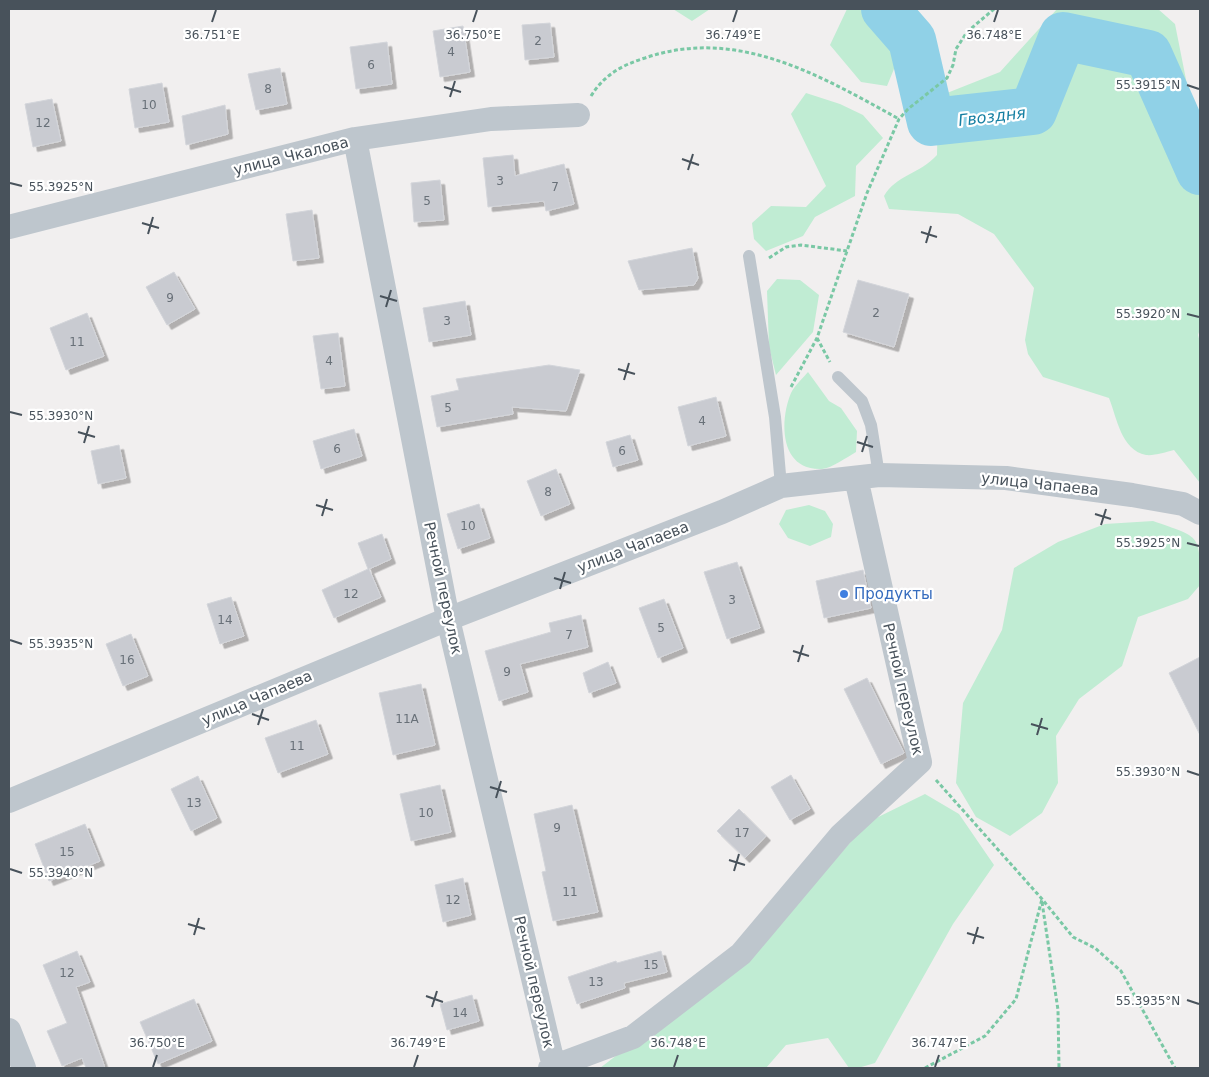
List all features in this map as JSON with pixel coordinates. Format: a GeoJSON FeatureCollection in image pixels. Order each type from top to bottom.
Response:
{"type":"FeatureCollection","features":[{"type":"Feature","properties":{"kind":"street","name":"улица Чкалова"},"geometry":{"type":"LineString","coordinates":[[9,227],[355,139],[491,119],[578,115]]}},
{"type":"Feature","properties":{"kind":"street","name":"Речной переулок"},"geometry":{"type":"LineString","coordinates":[[355,139],[448,619],[552,1067],[633,1037],[741,954],[841,835],[920,762],[868,477]]}},
{"type":"Feature","properties":{"kind":"street","name":"улица Чапаева"},"geometry":{"type":"LineString","coordinates":[[9,801],[448,619],[722,512],[781,486],[868,477],[1006,478],[1132,494],[1183,504],[1200,513]]}},
{"type":"Feature","properties":{"kind":"street"},"geometry":{"type":"LineString","coordinates":[[9,1030],[24,1068]]}},
{"type":"Feature","properties":{"kind":"lane"},"geometry":{"type":"LineString","coordinates":[[750,256],[775,417],[781,486]]}},
{"type":"Feature","properties":{"kind":"lane"},"geometry":{"type":"LineString","coordinates":[[838,377],[862,401],[871,425],[868,477]]}},
{"type":"Feature","properties":{"kind":"path"},"geometry":{"type":"LineString","coordinates":[[775,417],[817,338],[867,193],[899,120],[908,109],[947,78],[953,65],[956,49],[967,32],[994,9]]}},
{"type":"Feature","properties":{"kind":"path"},"geometry":{"type":"LineString","coordinates":[[578,115],[599,84],[623,65],[669,50],[724,48],[781,60],[834,83],[899,120]]}},
{"type":"Feature","properties":{"kind":"path"},"geometry":{"type":"LineString","coordinates":[[752,269],[786,247],[801,246],[847,251]]}},
{"type":"Feature","properties":{"kind":"path"},"geometry":{"type":"LineString","coordinates":[[817,338],[838,377]]}},
{"type":"Feature","properties":{"kind":"path"},"geometry":{"type":"LineString","coordinates":[[920,762],[1042,899],[1072,937],[1095,948],[1120,971],[1175,1068]]}},
{"type":"Feature","properties":{"kind":"path"},"geometry":{"type":"LineString","coordinates":[[926,1068],[985,1036],[1016,999],[1042,899]]}},
{"type":"Feature","properties":{"kind":"path"},"geometry":{"type":"LineString","coordinates":[[1042,899],[1058,1010],[1059,1068]]}},
{"type":"Feature","properties":{"kind":"green space"},"geometry":{"type":"Polygon","coordinates":[[[673,9],[710,9],[692,21],[673,9]]]}},
{"type":"Feature","properties":{"kind":"green space"},"geometry":{"type":"Polygon","coordinates":[[[847,9],[911,9],[903,47],[887,86],[861,82],[830,45],[847,9]]]}},
{"type":"Feature","properties":{"kind":"green space"},"geometry":{"type":"Polygon","coordinates":[[[1057,9],[1158,9],[1175,24],[1197,135],[1200,137],[1200,329],[1198,335],[1200,342],[1200,483],[1174,450],[1146,455],[1131,447],[1121,432],[1109,398],[1043,377],[1028,354],[1025,340],[1034,288],[994,234],[958,214],[889,209],[884,196],[895,183],[937,155],[938,103],[947,93],[1000,72],[1057,9]]]}},
{"type":"Feature","properties":{"kind":"green space"},"geometry":{"type":"Polygon","coordinates":[[[806,93],[840,104],[863,115],[883,138],[856,166],[855,196],[815,217],[803,236],[766,251],[754,239],[752,223],[771,206],[806,207],[826,186],[791,114],[806,93]]]}},
{"type":"Feature","properties":{"kind":"green space"},"geometry":{"type":"Polygon","coordinates":[[[777,279],[800,280],[819,295],[813,332],[776,375],[769,347],[767,291],[777,279]]]}},
{"type":"Feature","properties":{"kind":"green space"},"geometry":{"type":"Polygon","coordinates":[[[808,372],[829,401],[841,408],[857,431],[856,452],[822,469],[808,467],[798,462],[786,443],[784,430],[787,405],[791,393],[808,372]]]}},
{"type":"Feature","properties":{"kind":"green space"},"geometry":{"type":"Polygon","coordinates":[[[809,505],[825,511],[833,524],[831,537],[810,546],[788,538],[779,524],[786,510],[809,505]]]}},
{"type":"Feature","properties":{"kind":"green space"},"geometry":{"type":"Polygon","coordinates":[[[1153,521],[1181,531],[1194,540],[1198,546],[1200,585],[1188,599],[1138,617],[1122,666],[1079,699],[1056,736],[1058,783],[1042,813],[1010,836],[976,817],[956,783],[963,703],[1002,630],[1014,568],[1058,542],[1105,524],[1153,521]]]}},
{"type":"Feature","properties":{"kind":"green space"},"geometry":{"type":"Polygon","coordinates":[[[925,794],[959,814],[994,865],[953,924],[875,1063],[858,1068],[849,1068],[828,1038],[786,1045],[766,1068],[600,1068],[760,946],[868,822],[925,794]]]}},
{"type":"Feature","properties":{"kind":"building"},"geometry":{"type":"Polygon","coordinates":[[[550,23],[554,57],[525,60],[522,25],[550,23]]]}},
{"type":"Feature","properties":{"kind":"building"},"geometry":{"type":"Polygon","coordinates":[[[463,26],[470,72],[440,77],[433,31],[463,26]]]}},
{"type":"Feature","properties":{"kind":"building"},"geometry":{"type":"Polygon","coordinates":[[[387,42],[392,84],[356,89],[350,47],[387,42]]]}},
{"type":"Feature","properties":{"kind":"building"},"geometry":{"type":"Polygon","coordinates":[[[280,68],[287,104],[256,110],[248,74],[280,68]]]}},
{"type":"Feature","properties":{"kind":"building"},"geometry":{"type":"Polygon","coordinates":[[[162,83],[169,122],[135,128],[129,89],[162,83]]]}},
{"type":"Feature","properties":{"kind":"building"},"geometry":{"type":"Polygon","coordinates":[[[52,99],[61,141],[33,147],[25,104],[52,99]]]}},
{"type":"Feature","properties":{"kind":"building"},"geometry":{"type":"Polygon","coordinates":[[[225,105],[228,134],[186,145],[182,116],[225,105]]]}},
{"type":"Feature","properties":{"kind":"building"},"geometry":{"type":"Polygon","coordinates":[[[513,155],[515,176],[564,164],[574,204],[546,211],[544,201],[488,207],[483,158],[513,155]]]}},
{"type":"Feature","properties":{"kind":"building"},"geometry":{"type":"Polygon","coordinates":[[[440,180],[444,220],[414,222],[411,183],[440,180]]]}},
{"type":"Feature","properties":{"kind":"building"},"geometry":{"type":"Polygon","coordinates":[[[312,210],[319,258],[293,261],[286,214],[312,210]]]}},
{"type":"Feature","properties":{"kind":"building"},"geometry":{"type":"Polygon","coordinates":[[[692,248],[698,278],[694,285],[639,290],[628,261],[692,248]]]}},
{"type":"Feature","properties":{"kind":"building"},"geometry":{"type":"Polygon","coordinates":[[[174,272],[195,309],[167,325],[146,287],[174,272]]]}},
{"type":"Feature","properties":{"kind":"building"},"geometry":{"type":"Polygon","coordinates":[[[858,280],[909,294],[894,347],[843,332],[858,280]]]}},
{"type":"Feature","properties":{"kind":"building"},"geometry":{"type":"Polygon","coordinates":[[[465,301],[471,335],[429,342],[423,308],[465,301]]]}},
{"type":"Feature","properties":{"kind":"building"},"geometry":{"type":"Polygon","coordinates":[[[87,313],[104,356],[66,370],[50,328],[87,313]]]}},
{"type":"Feature","properties":{"kind":"building"},"geometry":{"type":"Polygon","coordinates":[[[338,333],[345,386],[321,389],[313,336],[338,333]]]}},
{"type":"Feature","properties":{"kind":"building"},"geometry":{"type":"Polygon","coordinates":[[[549,365],[580,370],[566,411],[512,407],[513,414],[437,427],[431,396],[459,390],[456,379],[549,365]]]}},
{"type":"Feature","properties":{"kind":"building"},"geometry":{"type":"Polygon","coordinates":[[[716,397],[726,436],[688,446],[678,407],[716,397]]]}},
{"type":"Feature","properties":{"kind":"building"},"geometry":{"type":"Polygon","coordinates":[[[354,429],[362,456],[321,469],[313,441],[354,429]]]}},
{"type":"Feature","properties":{"kind":"building"},"geometry":{"type":"Polygon","coordinates":[[[630,435],[638,460],[613,467],[606,442],[630,435]]]}},
{"type":"Feature","properties":{"kind":"building"},"geometry":{"type":"Polygon","coordinates":[[[119,445],[126,478],[98,484],[91,451],[119,445]]]}},
{"type":"Feature","properties":{"kind":"building"},"geometry":{"type":"Polygon","coordinates":[[[556,469],[570,504],[541,516],[527,481],[556,469]]]}},
{"type":"Feature","properties":{"kind":"building"},"geometry":{"type":"Polygon","coordinates":[[[479,504],[490,538],[458,549],[447,514],[479,504]]]}},
{"type":"Feature","properties":{"kind":"building"},"geometry":{"type":"Polygon","coordinates":[[[382,534],[391,559],[369,569],[381,597],[334,618],[322,590],[368,569],[358,543],[382,534]]]}},
{"type":"Feature","properties":{"kind":"building"},"geometry":{"type":"Polygon","coordinates":[[[737,562],[760,628],[727,639],[704,572],[737,562]]]}},
{"type":"Feature","properties":{"kind":"building","name":"Продукты"},"geometry":{"type":"Polygon","coordinates":[[[863,570],[871,608],[824,618],[816,581],[863,570]]]}},
{"type":"Feature","properties":{"kind":"building"},"geometry":{"type":"Polygon","coordinates":[[[231,597],[244,636],[220,644],[207,604],[231,597]]]}},
{"type":"Feature","properties":{"kind":"building"},"geometry":{"type":"Polygon","coordinates":[[[664,599],[683,648],[658,658],[639,608],[664,599]]]}},
{"type":"Feature","properties":{"kind":"building"},"geometry":{"type":"Polygon","coordinates":[[[581,615],[588,647],[520,664],[528,692],[499,701],[485,651],[551,632],[549,623],[581,615]]]}},
{"type":"Feature","properties":{"kind":"building"},"geometry":{"type":"Polygon","coordinates":[[[131,634],[148,676],[123,686],[106,644],[131,634]]]}},
{"type":"Feature","properties":{"kind":"building"},"geometry":{"type":"Polygon","coordinates":[[[1200,657],[1200,735],[1169,673],[1200,657]]]}},
{"type":"Feature","properties":{"kind":"building"},"geometry":{"type":"Polygon","coordinates":[[[608,662],[616,683],[589,693],[583,673],[608,662]]]}},
{"type":"Feature","properties":{"kind":"building"},"geometry":{"type":"Polygon","coordinates":[[[867,678],[904,753],[881,764],[844,689],[867,678]]]}},
{"type":"Feature","properties":{"kind":"building"},"geometry":{"type":"Polygon","coordinates":[[[421,684],[435,745],[393,755],[379,693],[421,684]]]}},
{"type":"Feature","properties":{"kind":"building"},"geometry":{"type":"Polygon","coordinates":[[[316,720],[328,754],[278,773],[265,738],[316,720]]]}},
{"type":"Feature","properties":{"kind":"building"},"geometry":{"type":"Polygon","coordinates":[[[791,775],[810,809],[790,820],[771,787],[791,775]]]}},
{"type":"Feature","properties":{"kind":"building"},"geometry":{"type":"Polygon","coordinates":[[[198,776],[217,818],[191,831],[171,789],[198,776]]]}},
{"type":"Feature","properties":{"kind":"building"},"geometry":{"type":"Polygon","coordinates":[[[440,785],[451,832],[411,841],[400,794],[440,785]]]}},
{"type":"Feature","properties":{"kind":"building"},"geometry":{"type":"Polygon","coordinates":[[[572,805],[598,912],[553,921],[542,872],[546,871],[534,814],[572,805]]]}},
{"type":"Feature","properties":{"kind":"building"},"geometry":{"type":"Polygon","coordinates":[[[739,809],[766,836],[745,858],[717,831],[739,809]]]}},
{"type":"Feature","properties":{"kind":"building"},"geometry":{"type":"Polygon","coordinates":[[[85,824],[100,861],[49,881],[35,844],[85,824]]]}},
{"type":"Feature","properties":{"kind":"building"},"geometry":{"type":"Polygon","coordinates":[[[463,878],[471,915],[443,922],[435,885],[463,878]]]}},
{"type":"Feature","properties":{"kind":"building"},"geometry":{"type":"Polygon","coordinates":[[[77,951],[90,982],[76,987],[105,1068],[86,1068],[82,1058],[62,1066],[47,1031],[67,1023],[43,965],[77,951]]]}},
{"type":"Feature","properties":{"kind":"building"},"geometry":{"type":"Polygon","coordinates":[[[661,951],[667,972],[624,983],[625,988],[577,1004],[568,977],[616,961],[617,963],[661,951]]]}},
{"type":"Feature","properties":{"kind":"building"},"geometry":{"type":"Polygon","coordinates":[[[472,995],[479,1021],[447,1030],[440,1004],[472,995]]]}},
{"type":"Feature","properties":{"kind":"building"},"geometry":{"type":"Polygon","coordinates":[[[194,999],[212,1041],[158,1064],[140,1022],[194,999]]]}},
{"type":"Feature","properties":{"kind":"waterway","name":"Гвоздня"},"geometry":{"type":"LineString","coordinates":[[885,9],[912,40],[931,122],[1033,111],[1063,36],[1148,54],[1200,171]]}},
{"type":"Feature","properties":{"kind":"place","name":"Продукты"},"geometry":{"type":"Point","coordinates":[844,594]}}]}
